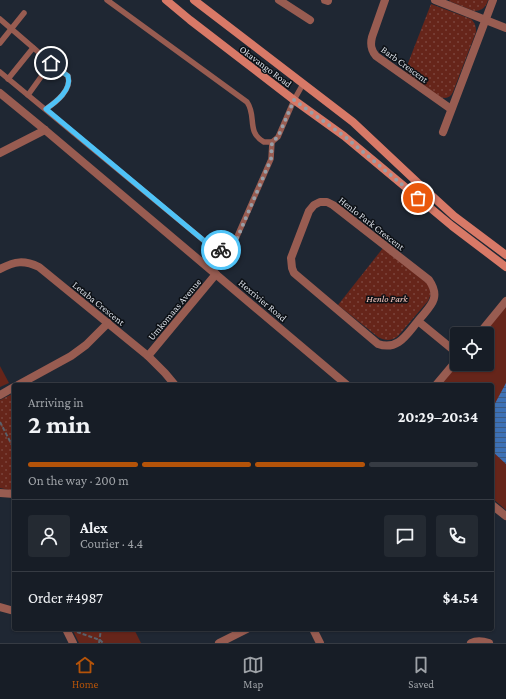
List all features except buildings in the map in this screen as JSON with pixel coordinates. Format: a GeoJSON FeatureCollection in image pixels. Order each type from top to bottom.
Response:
{"type":"FeatureCollection","features":[{"type":"Feature","properties":{"kind":"main road","name":"Okavango Road"},"geometry":{"type":"LineString","coordinates":[[166,0],[294,100],[344,136],[452,226],[506,266]]}},
{"type":"Feature","properties":{"kind":"main road","name":"Okavango Road"},"geometry":{"type":"LineString","coordinates":[[194,0],[353,122],[454,216],[506,255]]}},
{"type":"Feature","properties":{"kind":"street"},"geometry":{"type":"LineString","coordinates":[[280,0],[310,20]]}},
{"type":"Feature","properties":{"kind":"street","name":"Barb Crescent"},"geometry":{"type":"LineString","coordinates":[[385,0],[372,37],[372,52],[451,109]]}},
{"type":"Feature","properties":{"kind":"street"},"geometry":{"type":"LineString","coordinates":[[435,0],[506,28]]}},
{"type":"Feature","properties":{"kind":"street"},"geometry":{"type":"LineString","coordinates":[[443,132],[493,0]]}},
{"type":"Feature","properties":{"kind":"street","name":"Hexrivier Road"},"geometry":{"type":"LineString","coordinates":[[0,92],[345,383]]}},
{"type":"Feature","properties":{"kind":"street"},"geometry":{"type":"LineString","coordinates":[[0,152],[45,130]]}},
{"type":"Feature","properties":{"kind":"street","name":"Henlo Park Crescent"},"geometry":{"type":"LineString","coordinates":[[320,202],[333,204],[429,280],[435,291],[435,297],[432,304],[418,321],[401,340],[395,344],[384,346],[378,344],[294,273],[291,258],[309,211],[314,205],[320,202]]}},
{"type":"Feature","properties":{"kind":"street","name":"Letaba Crescent"},"geometry":{"type":"LineString","coordinates":[[0,269],[11,263],[17,262],[29,263],[39,267],[148,356],[166,373],[174,383]]}},
{"type":"Feature","properties":{"kind":"street","name":"Umkomaas Avenue"},"geometry":{"type":"LineString","coordinates":[[148,356],[216,274]]}},
{"type":"Feature","properties":{"kind":"street"},"geometry":{"type":"LineString","coordinates":[[485,327],[506,301]]}},
{"type":"Feature","properties":{"kind":"street"},"geometry":{"type":"LineString","coordinates":[[418,321],[450,347]]}},
{"type":"Feature","properties":{"kind":"street"},"geometry":{"type":"LineString","coordinates":[[22,383],[70,356],[86,345],[108,323]]}},
{"type":"Feature","properties":{"kind":"street"},"geometry":{"type":"LineString","coordinates":[[438,383],[450,368]]}},
{"type":"Feature","properties":{"kind":"street"},"geometry":{"type":"LineString","coordinates":[[0,395],[12,388]]}},
{"type":"Feature","properties":{"kind":"street"},"geometry":{"type":"LineString","coordinates":[[0,492],[12,494]]}},
{"type":"Feature","properties":{"kind":"street"},"geometry":{"type":"LineString","coordinates":[[494,507],[506,516]]}},
{"type":"Feature","properties":{"kind":"street"},"geometry":{"type":"LineString","coordinates":[[0,607],[12,610]]}},
{"type":"Feature","properties":{"kind":"street"},"geometry":{"type":"LineString","coordinates":[[67,631],[73,643]]}},
{"type":"Feature","properties":{"kind":"street"},"geometry":{"type":"LineString","coordinates":[[219,643],[243,631]]}},
{"type":"Feature","properties":{"kind":"street"},"geometry":{"type":"LineString","coordinates":[[314,631],[320,643]]}},
{"type":"Feature","properties":{"kind":"street"},"geometry":{"type":"LineString","coordinates":[[471,643],[485,641],[489,643]]}},
{"type":"Feature","properties":{"kind":"lane"},"geometry":{"type":"LineString","coordinates":[[107,0],[247,102],[250,108],[254,131],[257,137],[264,142],[272,142],[278,137],[294,100],[303,84]]}},
{"type":"Feature","properties":{"kind":"lane"},"geometry":{"type":"LineString","coordinates":[[0,43],[24,13]]}},
{"type":"Feature","properties":{"kind":"lane"},"geometry":{"type":"LineString","coordinates":[[0,19],[68,76],[69,83],[65,90],[54,103],[46,109]]}},
{"type":"Feature","properties":{"kind":"lane"},"geometry":{"type":"LineString","coordinates":[[8,79],[33,48]]}},
{"type":"Feature","properties":{"kind":"lane"},"geometry":{"type":"LineString","coordinates":[[28,95],[51,63]]}},
{"type":"Feature","properties":{"kind":"lane"},"geometry":{"type":"LineString","coordinates":[[0,72],[214,249],[228,249],[236,241],[271,159],[272,142]]}},
{"type":"Feature","properties":{"kind":"path"},"geometry":{"type":"LineString","coordinates":[[0,422],[12,445]]}},
{"type":"Feature","properties":{"kind":"path"},"geometry":{"type":"LineString","coordinates":[[74,631],[103,643]]}},
{"type":"Feature","properties":{"kind":"path"},"geometry":{"type":"LineString","coordinates":[[99,642],[102,631]]}},
{"type":"Feature","properties":{"kind":"green space"},"geometry":{"type":"Polygon","coordinates":[[[488,0],[483,8],[474,11],[449,1],[488,0]]]}},
{"type":"Feature","properties":{"kind":"green space"},"geometry":{"type":"Polygon","coordinates":[[[431,4],[471,19],[476,28],[476,32],[453,92],[451,96],[446,98],[440,97],[405,71],[431,4]]]}},
{"type":"Feature","properties":{"kind":"green space","name":"Henlo Park"},"geometry":{"type":"Polygon","coordinates":[[[383,248],[428,284],[431,294],[428,301],[398,336],[388,340],[378,337],[338,305],[383,248]]]}},
{"type":"Feature","properties":{"kind":"green space"},"geometry":{"type":"Polygon","coordinates":[[[506,307],[506,510],[494,500],[494,383],[443,383],[452,371],[494,371],[494,327],[489,327],[506,307]]]}},
{"type":"Feature","properties":{"kind":"green space"},"geometry":{"type":"Polygon","coordinates":[[[0,366],[9,383],[0,387],[0,366]]]}},
{"type":"Feature","properties":{"kind":"green space"},"geometry":{"type":"Polygon","coordinates":[[[12,394],[12,489],[9,490],[0,488],[0,400],[12,394]]]}},
{"type":"Feature","properties":{"kind":"green space"},"geometry":{"type":"Polygon","coordinates":[[[73,631],[135,631],[141,643],[79,643],[73,631]]]}},
{"type":"Feature","properties":{"kind":"water"},"geometry":{"type":"Polygon","coordinates":[[[506,383],[506,464],[494,453],[494,405],[506,383]]]}},
{"type":"Feature","properties":{"kind":"way so far"},"geometry":{"type":"LineString","coordinates":[[221,250],[228,249],[236,241],[271,159],[272,142],[278,137],[294,100],[344,136],[418,198]]}},
{"type":"Feature","properties":{"kind":"route"},"geometry":{"type":"LineString","coordinates":[[51,63],[68,76],[69,83],[54,103],[46,109],[214,249],[221,250]]}}]}
